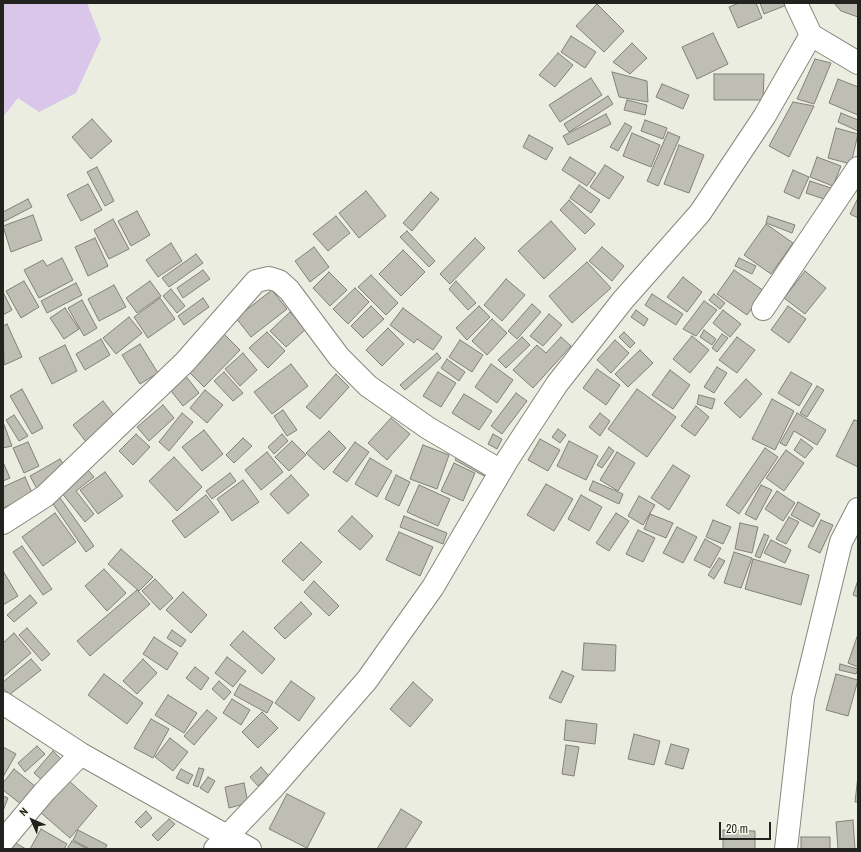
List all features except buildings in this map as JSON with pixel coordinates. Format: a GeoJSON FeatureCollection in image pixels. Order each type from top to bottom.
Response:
{"type":"FeatureCollection","features":[{"type":"Feature","properties":{"kind":"street"},"geometry":{"type":"LineString","coordinates":[[796,3],[812,35],[858,63]]}},
{"type":"Feature","properties":{"kind":"street"},"geometry":{"type":"LineString","coordinates":[[221,843],[272,789],[367,680],[433,587],[501,470],[557,384],[623,300],[700,213],[764,117],[812,35]]}},
{"type":"Feature","properties":{"kind":"street"},"geometry":{"type":"LineString","coordinates":[[763,309],[858,168]]}},
{"type":"Feature","properties":{"kind":"street"},"geometry":{"type":"LineString","coordinates":[[3,523],[45,496],[185,362],[236,301],[256,281],[269,278],[279,281],[289,290],[339,357],[368,386],[428,428],[501,470]]}},
{"type":"Feature","properties":{"kind":"street"},"geometry":{"type":"LineString","coordinates":[[786,849],[803,698],[841,542],[858,509]]}},
{"type":"Feature","properties":{"kind":"street"},"geometry":{"type":"LineString","coordinates":[[3,703],[221,843],[250,849]]}},
{"type":"Feature","properties":{"kind":"street"},"geometry":{"type":"LineString","coordinates":[[3,841],[45,791],[81,754]]}},
{"type":"Feature","properties":{"kind":"shaded area"},"geometry":{"type":"Polygon","coordinates":[[[3,3],[87,3],[101,39],[76,93],[39,112],[18,98],[3,117],[3,3]]]}}]}
